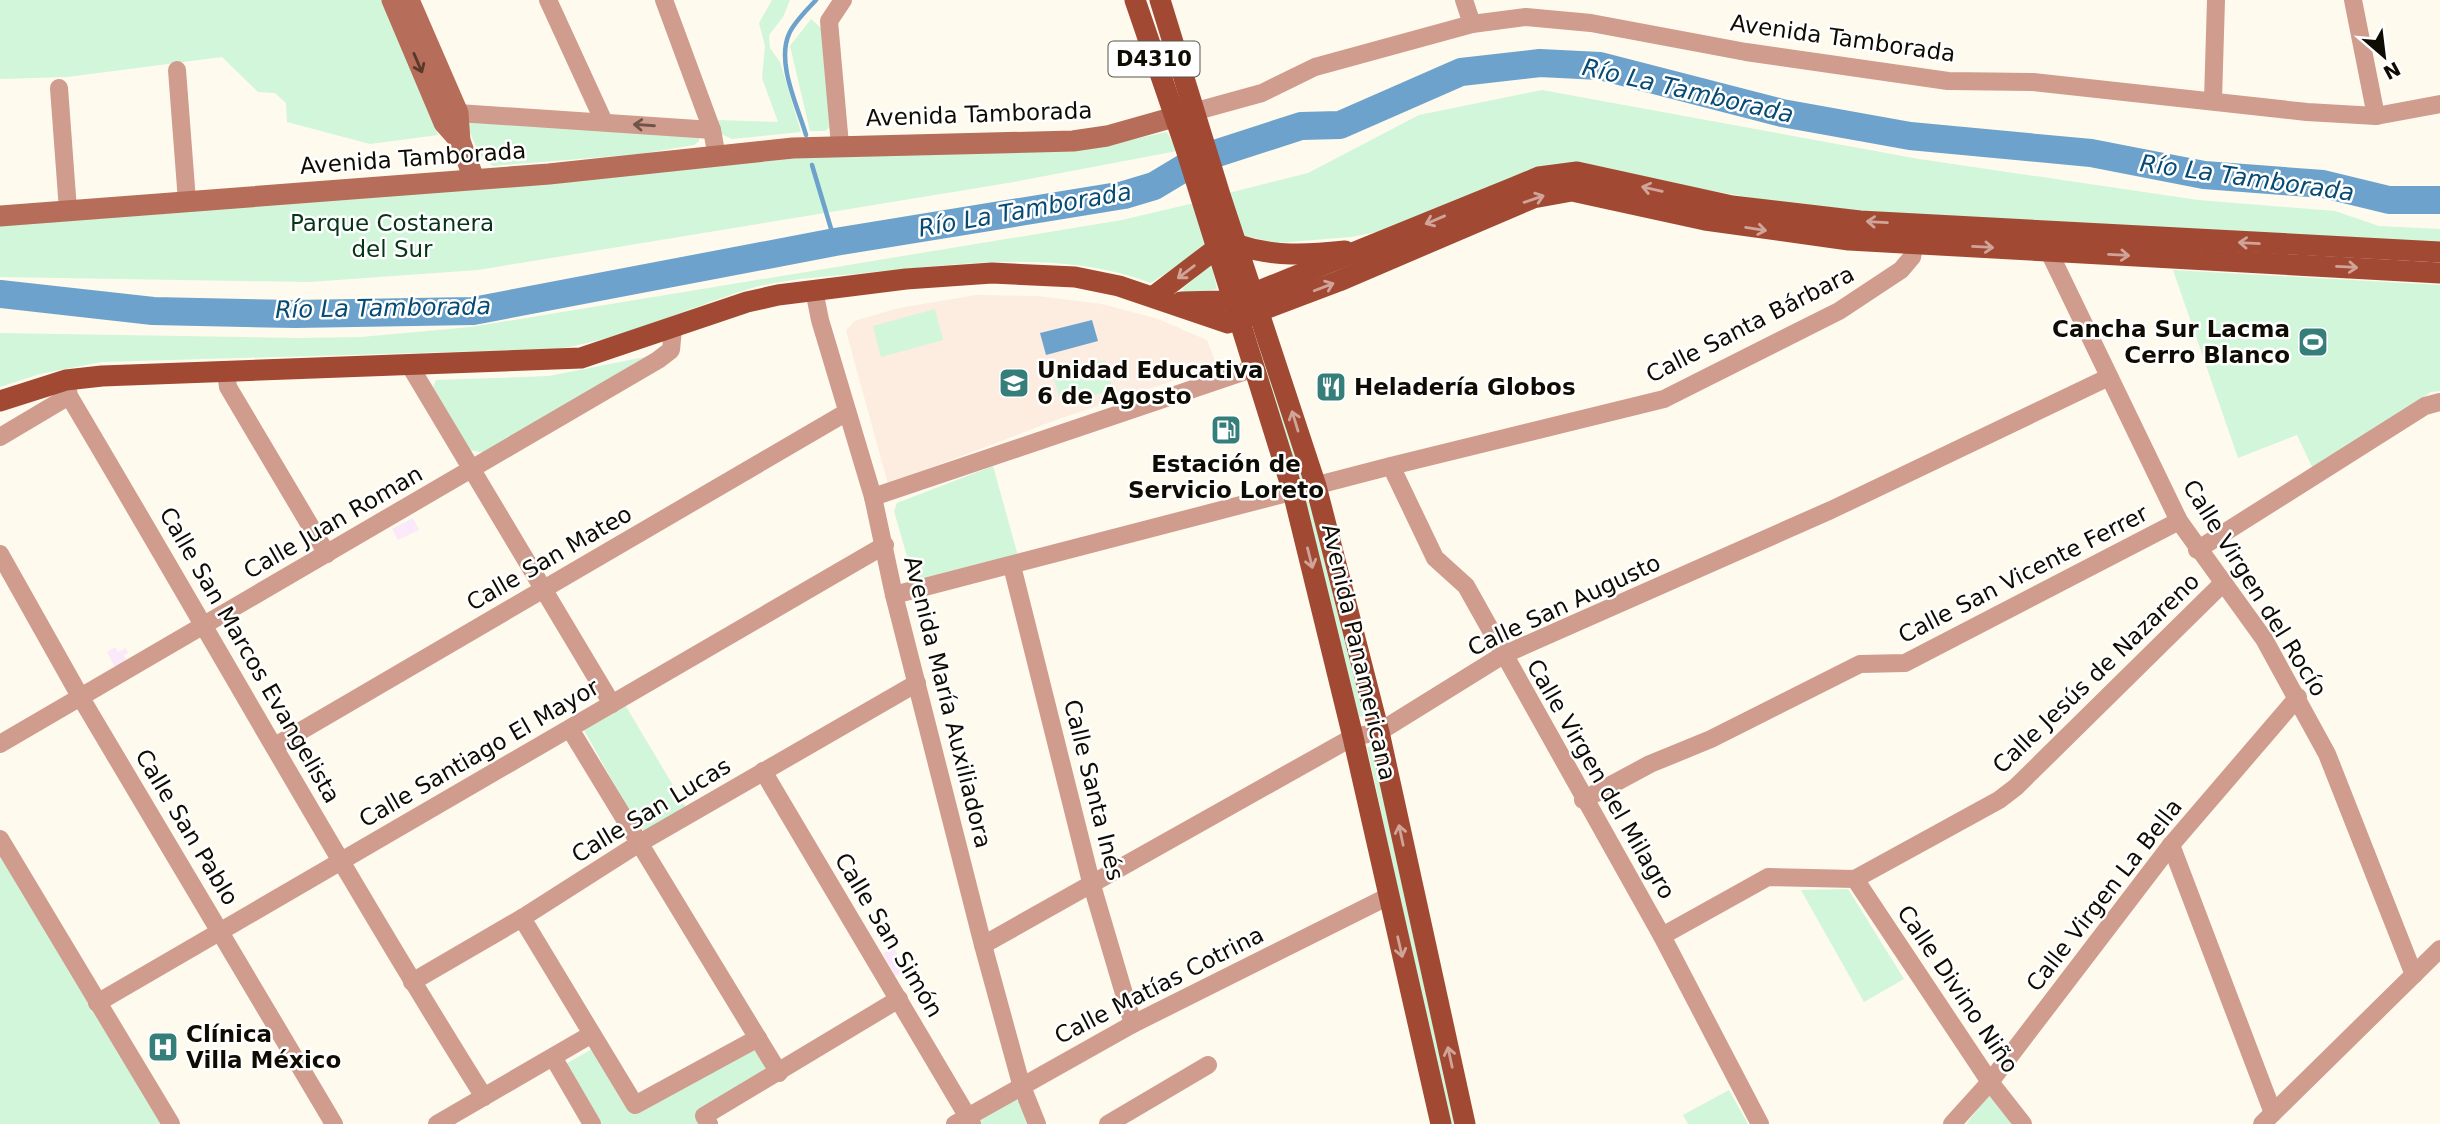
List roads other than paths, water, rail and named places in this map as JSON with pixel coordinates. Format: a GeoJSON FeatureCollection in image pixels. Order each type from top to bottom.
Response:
{"type":"FeatureCollection","features":[{"type":"Feature","properties":{"kind":"main road"},"geometry":{"type":"LineString","coordinates":[[392,0],[443,123],[460,141]]}},
{"type":"Feature","properties":{"kind":"main road"},"geometry":{"type":"LineString","coordinates":[[409,0],[458,113],[460,141],[474,179]]}},
{"type":"Feature","properties":{"kind":"main road","name":"Avenida Panamericana"},"geometry":{"type":"LineString","coordinates":[[1135,0],[1195,146],[1227,247],[1236,309],[1293,492],[1353,737],[1441,1124]]}},
{"type":"Feature","properties":{"kind":"main road","name":"Avenida Panamericana"},"geometry":{"type":"LineString","coordinates":[[1160,0],[1183,115]]}},
{"type":"Feature","properties":{"kind":"main road","name":"Avenida Tamborada"},"geometry":{"type":"LineString","coordinates":[[0,216],[474,179],[840,145],[1073,141],[1107,136],[1183,115]]}},
{"type":"Feature","properties":{"kind":"main road"},"geometry":{"type":"LineString","coordinates":[[1257,302],[1368,248],[1539,177],[1567,173],[1595,176],[1732,206],[1810,216],[2052,241],[2440,273]]}},
{"type":"Feature","properties":{"kind":"main road"},"geometry":{"type":"LineString","coordinates":[[0,401],[68,388],[226,372],[581,358],[747,302],[814,290],[906,279],[1036,273],[1074,276],[1163,299],[1236,309],[1533,198],[1556,192],[1591,194],[1705,220],[1773,231],[1915,243],[2052,241],[2440,252]]}},
{"type":"Feature","properties":{"kind":"main road"},"geometry":{"type":"LineString","coordinates":[[1163,299],[1227,247],[1294,255],[1368,248]]}},
{"type":"Feature","properties":{"kind":"main road","name":"Avenida Panamericana"},"geometry":{"type":"LineString","coordinates":[[1227,247],[1257,302],[1316,486],[1379,732],[1465,1124]]}},
{"type":"Feature","properties":{"kind":"street"},"geometry":{"type":"LineString","coordinates":[[548,0],[604,122]]}},
{"type":"Feature","properties":{"kind":"street"},"geometry":{"type":"LineString","coordinates":[[664,0],[712,130],[717,157]]}},
{"type":"Feature","properties":{"kind":"street"},"geometry":{"type":"LineString","coordinates":[[840,145],[829,21],[843,0]]}},
{"type":"Feature","properties":{"kind":"street"},"geometry":{"type":"LineString","coordinates":[[1464,0],[1472,24]]}},
{"type":"Feature","properties":{"kind":"street"},"geometry":{"type":"LineString","coordinates":[[2213,100],[2216,0]]}},
{"type":"Feature","properties":{"kind":"street"},"geometry":{"type":"LineString","coordinates":[[2353,0],[2376,116]]}},
{"type":"Feature","properties":{"kind":"street","name":"Avenida Tamborada"},"geometry":{"type":"LineString","coordinates":[[1183,115],[1262,93],[1315,67],[1472,24],[1526,17],[1591,23],[1746,52],[1948,81],[2033,82],[2307,112],[2376,116],[2440,104]]}},
{"type":"Feature","properties":{"kind":"street"},"geometry":{"type":"LineString","coordinates":[[177,70],[187,201]]}},
{"type":"Feature","properties":{"kind":"street"},"geometry":{"type":"LineString","coordinates":[[59,88],[68,210]]}},
{"type":"Feature","properties":{"kind":"street"},"geometry":{"type":"LineString","coordinates":[[458,113],[712,130]]}},
{"type":"Feature","properties":{"kind":"street","name":"Calle Virgen del Rocío"},"geometry":{"type":"LineString","coordinates":[[2052,241],[2107,378],[2179,521],[2197,550],[2264,639],[2327,754],[2414,975]]}},
{"type":"Feature","properties":{"kind":"street","name":"Calle Santa Bárbara"},"geometry":{"type":"LineString","coordinates":[[894,595],[1391,466],[1664,399],[1839,311],[1901,270],[1912,257],[1915,243]]}},
{"type":"Feature","properties":{"kind":"street","name":"Avenida María Auxiliadora"},"geometry":{"type":"LineString","coordinates":[[814,290],[820,320],[873,497],[894,595],[983,945],[1021,1084],[1037,1124]]}},
{"type":"Feature","properties":{"kind":"street","name":"Calle Juan Roman"},"geometry":{"type":"LineString","coordinates":[[0,744],[658,360],[671,351],[673,329]]}},
{"type":"Feature","properties":{"kind":"street"},"geometry":{"type":"LineString","coordinates":[[410,366],[612,704]]}},
{"type":"Feature","properties":{"kind":"street"},"geometry":{"type":"LineString","coordinates":[[873,497],[1255,368]]}},
{"type":"Feature","properties":{"kind":"street"},"geometry":{"type":"LineString","coordinates":[[226,372],[228,387],[327,554]]}},
{"type":"Feature","properties":{"kind":"street","name":"Calle San Augusto"},"geometry":{"type":"LineString","coordinates":[[983,945],[1353,737],[1379,732],[1503,656],[1831,510],[2107,378]]}},
{"type":"Feature","properties":{"kind":"street"},"geometry":{"type":"LineString","coordinates":[[0,437],[68,388]]}},
{"type":"Feature","properties":{"kind":"street","name":"Calle San Marcos Evangelista"},"geometry":{"type":"LineString","coordinates":[[68,388],[340,861],[484,1097]]}},
{"type":"Feature","properties":{"kind":"street","name":"Calle Jesús de Nazareno"},"geometry":{"type":"LineString","coordinates":[[2197,550],[2425,406],[2439,407]]}},
{"type":"Feature","properties":{"kind":"street","name":"Calle San Mateo"},"geometry":{"type":"LineString","coordinates":[[275,746],[847,412]]}},
{"type":"Feature","properties":{"kind":"street","name":"Calle Virgen del Milagro"},"geometry":{"type":"LineString","coordinates":[[1391,466],[1434,558],[1466,586],[1583,800],[1662,936],[1760,1124]]}},
{"type":"Feature","properties":{"kind":"street","name":"Calle San Vicente Ferrer"},"geometry":{"type":"LineString","coordinates":[[1583,800],[1650,764],[1711,739],[1860,664],[1905,663],[2179,521]]}},
{"type":"Feature","properties":{"kind":"street","name":"Calle Santiago El Mayor"},"geometry":{"type":"LineString","coordinates":[[97,1003],[885,545]]}},
{"type":"Feature","properties":{"kind":"street","name":"Calle San Pablo"},"geometry":{"type":"LineString","coordinates":[[0,554],[334,1124]]}},
{"type":"Feature","properties":{"kind":"street","name":"Calle Santa Inés"},"geometry":{"type":"LineString","coordinates":[[1012,566],[1091,882],[1133,1024]]}},
{"type":"Feature","properties":{"kind":"street","name":"Calle Jesús de Nazareno"},"geometry":{"type":"LineString","coordinates":[[1855,879],[1999,800],[2017,787],[2222,584]]}},
{"type":"Feature","properties":{"kind":"street","name":"Calle San Lucas"},"geometry":{"type":"LineString","coordinates":[[412,982],[522,918],[638,844],[918,683]]}},
{"type":"Feature","properties":{"kind":"street","name":"Calle Virgen La Bella"},"geometry":{"type":"LineString","coordinates":[[1952,1124],[1990,1082],[2171,845],[2298,697]]}},
{"type":"Feature","properties":{"kind":"street"},"geometry":{"type":"LineString","coordinates":[[570,729],[779,1073]]}},
{"type":"Feature","properties":{"kind":"street","name":"Calle San Simón"},"geometry":{"type":"LineString","coordinates":[[763,771],[899,999],[965,1122]]}},
{"type":"Feature","properties":{"kind":"street"},"geometry":{"type":"LineString","coordinates":[[0,839],[171,1124]]}},
{"type":"Feature","properties":{"kind":"street"},"geometry":{"type":"LineString","coordinates":[[2171,845],[2267,1119],[2440,949]]}},
{"type":"Feature","properties":{"kind":"street"},"geometry":{"type":"LineString","coordinates":[[1662,936],[1768,877],[1855,879]]}},
{"type":"Feature","properties":{"kind":"street","name":"Calle Divino Niño"},"geometry":{"type":"LineString","coordinates":[[1855,879],[1990,1082],[2023,1124]]}},
{"type":"Feature","properties":{"kind":"street","name":"Calle Matías Cotrina"},"geometry":{"type":"LineString","coordinates":[[965,1122],[1021,1084],[1133,1024],[1388,896]]}},
{"type":"Feature","properties":{"kind":"street"},"geometry":{"type":"LineString","coordinates":[[522,918],[635,1105],[758,1038]]}},
{"type":"Feature","properties":{"kind":"street"},"geometry":{"type":"LineString","coordinates":[[706,1120],[899,999]]}},
{"type":"Feature","properties":{"kind":"street"},"geometry":{"type":"LineString","coordinates":[[437,1124],[592,1034]]}},
{"type":"Feature","properties":{"kind":"street"},"geometry":{"type":"LineString","coordinates":[[553,1057],[592,1124]]}},
{"type":"Feature","properties":{"kind":"street"},"geometry":{"type":"LineString","coordinates":[[1108,1124],[1208,1065]]}},
{"type":"Feature","properties":{"kind":"water"},"geometry":{"type":"Polygon","coordinates":[[[1092,320],[1098,341],[1046,355],[1040,333],[1092,320]]]}},
{"type":"Feature","properties":{"kind":"waterway"},"geometry":{"type":"LineString","coordinates":[[806,135],[790,85],[785,58],[789,34],[816,0]]}},
{"type":"Feature","properties":{"kind":"waterway","name":"Río La Tamborada"},"geometry":{"type":"LineString","coordinates":[[0,294],[153,311],[295,314],[473,311],[835,242],[1124,195],[1154,186],[1199,159],[1301,126],[1340,125],[1461,72],[1540,63],[1600,66],[1782,113],[1910,136],[2091,153],[2204,175],[2323,184],[2389,200],[2440,200]]}},
{"type":"Feature","properties":{"kind":"waterway"},"geometry":{"type":"LineString","coordinates":[[812,165],[835,242]]}},
{"type":"Feature","properties":{"kind":"place","name":"Cancha Sur Lacma Cerro Blanco"},"geometry":{"type":"Point","coordinates":[2313,342]}},
{"type":"Feature","properties":{"kind":"place","name":"Unidad Educativa 6 de Agosto"},"geometry":{"type":"Point","coordinates":[1014,383]}},
{"type":"Feature","properties":{"kind":"place","name":"Heladería Globos"},"geometry":{"type":"Point","coordinates":[1331,387]}},
{"type":"Feature","properties":{"kind":"place","name":"Estación de Servicio Loreto"},"geometry":{"type":"Point","coordinates":[1226,430]}},
{"type":"Feature","properties":{"kind":"place","name":"Clínica Villa México"},"geometry":{"type":"Point","coordinates":[163,1047]}},
{"type":"Feature","properties":{"kind":"park label","name":"Parque Costanera del Sur"},"geometry":{"type":"Point","coordinates":[392,236]}}]}
